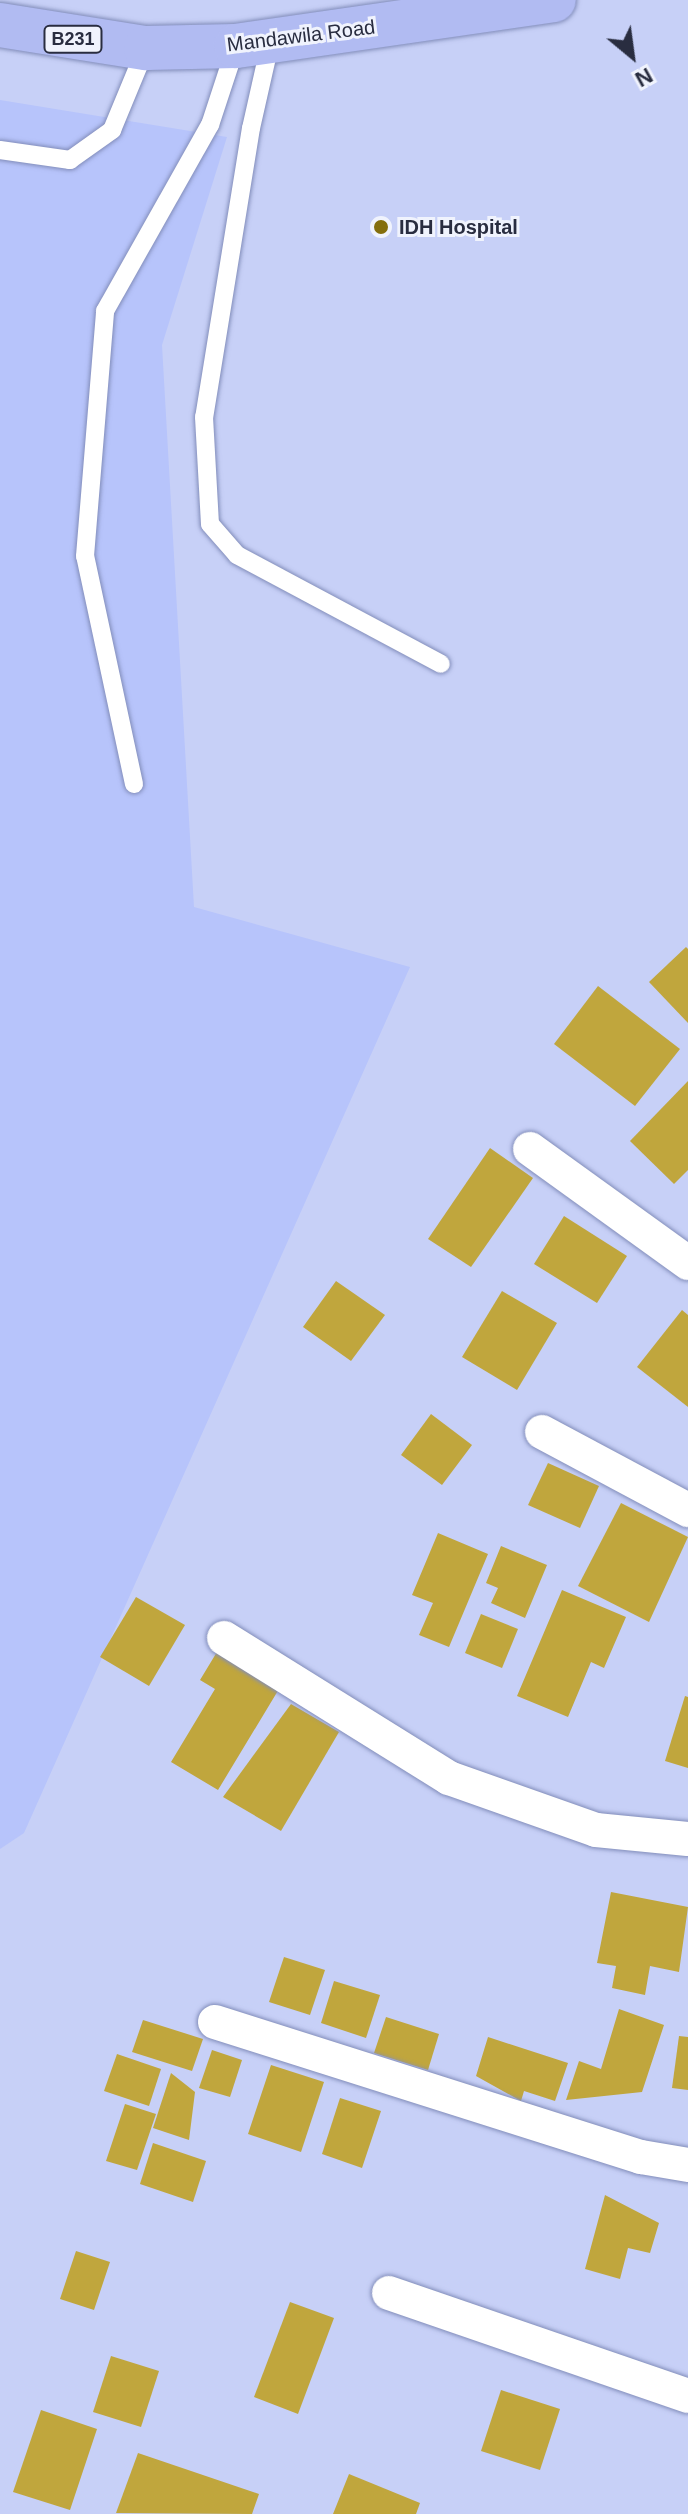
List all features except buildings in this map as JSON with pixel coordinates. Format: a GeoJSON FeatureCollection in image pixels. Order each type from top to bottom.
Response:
{"type":"FeatureCollection","features":[{"type":"Feature","properties":{"kind":"main road","name":"Mandawila Road"},"geometry":{"type":"LineString","coordinates":[[0,25],[146,48],[253,45],[554,0]]}},
{"type":"Feature","properties":{"kind":"street"},"geometry":{"type":"LineString","coordinates":[[530,1149],[688,1263]]}},
{"type":"Feature","properties":{"kind":"street"},"geometry":{"type":"LineString","coordinates":[[542,1432],[688,1510]]}},
{"type":"Feature","properties":{"kind":"street"},"geometry":{"type":"LineString","coordinates":[[224,1638],[449,1778],[596,1830],[688,1839]]}},
{"type":"Feature","properties":{"kind":"street"},"geometry":{"type":"LineString","coordinates":[[215,2022],[641,2157],[688,2165]]}},
{"type":"Feature","properties":{"kind":"street"},"geometry":{"type":"LineString","coordinates":[[389,2293],[688,2396]]}},
{"type":"Feature","properties":{"kind":"lane"},"geometry":{"type":"LineString","coordinates":[[253,45],[251,128],[204,417],[210,524],[237,555],[441,664]]}},
{"type":"Feature","properties":{"kind":"lane"},"geometry":{"type":"LineString","coordinates":[[134,784],[85,556],[105,311],[253,45]]}},
{"type":"Feature","properties":{"kind":"lane"},"geometry":{"type":"LineString","coordinates":[[0,150],[70,160],[102,137],[125,109],[146,48]]}},
{"type":"Feature","properties":{"kind":"shaded area"},"geometry":{"type":"Polygon","coordinates":[[[0,100],[227,137],[162,345],[194,907],[410,967],[24,1833],[0,1849],[0,100]]]}},
{"type":"Feature","properties":{"kind":"place","name":"IDH Hospital"},"geometry":{"type":"Point","coordinates":[381,227]}}]}
